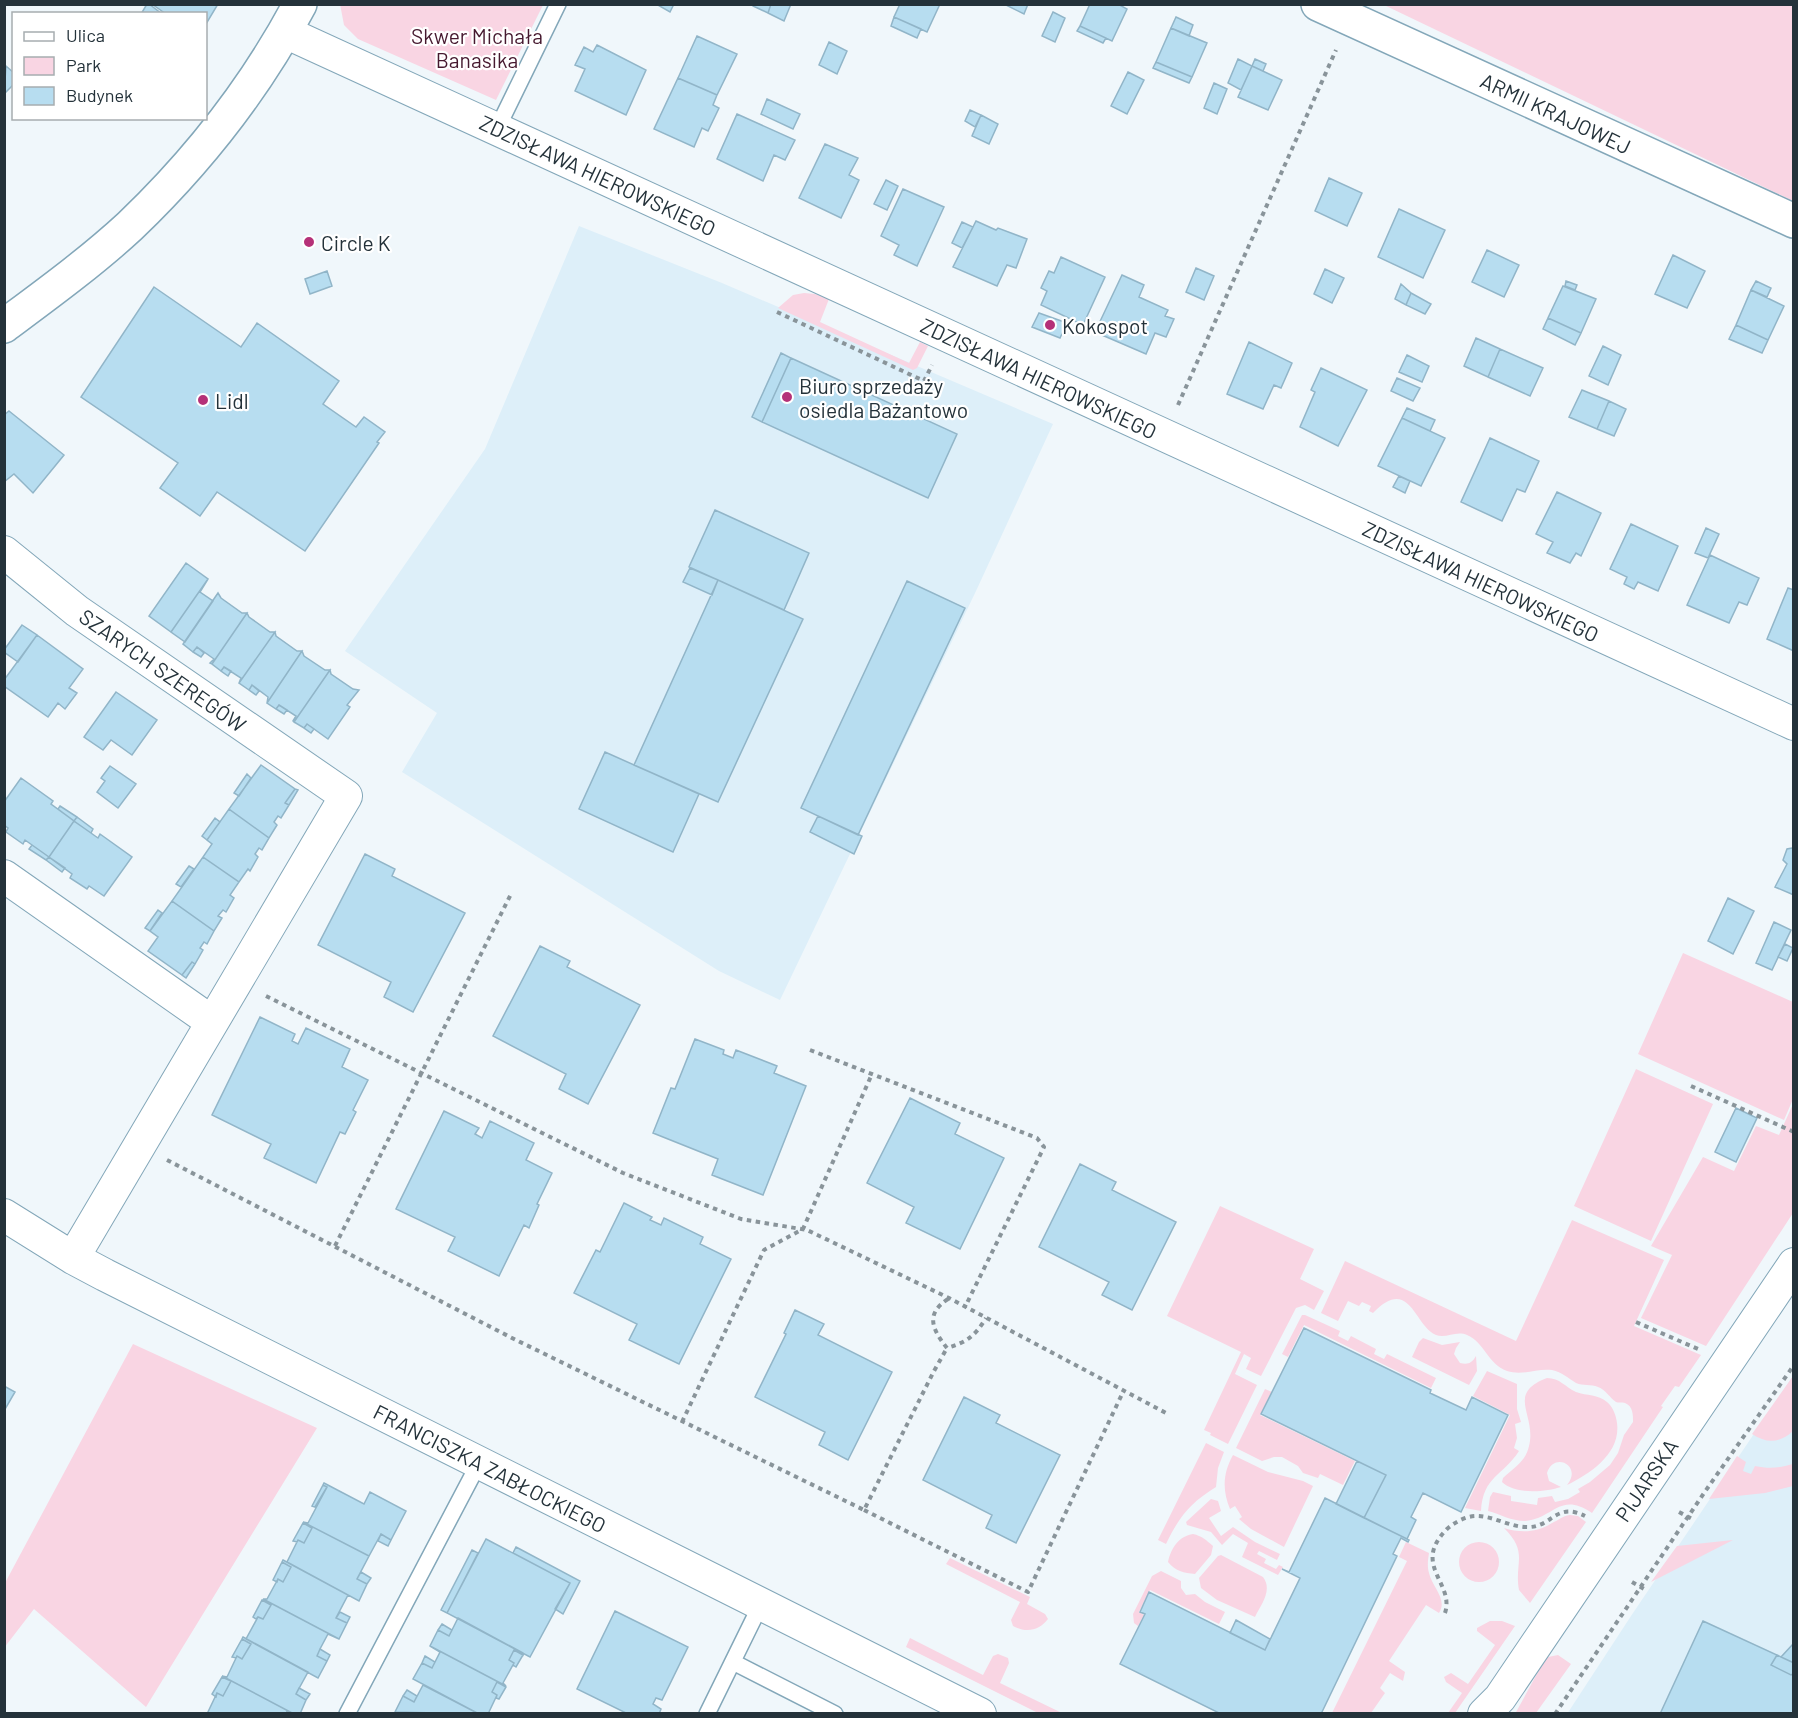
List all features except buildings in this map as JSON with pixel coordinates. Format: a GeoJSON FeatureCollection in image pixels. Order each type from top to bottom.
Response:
{"type":"FeatureCollection","features":[{"type":"Feature","properties":{"kind":"street","name":"ARMII KRAJOWEJ"},"geometry":{"type":"LineString","coordinates":[[1318,4],[1794,221]]}},
{"type":"Feature","properties":{"kind":"street","name":"ZDZISŁAWA HIEROWSKIEGO"},"geometry":{"type":"LineString","coordinates":[[292,18],[497,129],[1794,724]]}},
{"type":"Feature","properties":{"kind":"street"},"geometry":{"type":"LineString","coordinates":[[4,326],[76,272],[129,226],[170,186],[209,142],[242,98],[292,18]]}},
{"type":"Feature","properties":{"kind":"street","name":"SZARYCH SZEREGÓW"},"geometry":{"type":"LineString","coordinates":[[4,552],[77,611],[345,796],[237,980]]}},
{"type":"Feature","properties":{"kind":"street"},"geometry":{"type":"LineString","coordinates":[[4,876],[212,1022]]}},
{"type":"Feature","properties":{"kind":"street"},"geometry":{"type":"LineString","coordinates":[[73,1258],[237,980]]}},
{"type":"Feature","properties":{"kind":"street","name":"FRANCISZKA ZABŁOCKIEGO"},"geometry":{"type":"LineString","coordinates":[[4,1215],[73,1258],[980,1713]]}},
{"type":"Feature","properties":{"kind":"street","name":"PIJARSKA"},"geometry":{"type":"LineString","coordinates":[[1493,1708],[1794,1264]]}},
{"type":"Feature","properties":{"kind":"lane"},"geometry":{"type":"LineString","coordinates":[[497,129],[558,4]]}},
{"type":"Feature","properties":{"kind":"lane"},"geometry":{"type":"LineString","coordinates":[[347,1713],[479,1463]]}},
{"type":"Feature","properties":{"kind":"lane"},"geometry":{"type":"LineString","coordinates":[[707,1713],[761,1604]]}},
{"type":"Feature","properties":{"kind":"lane"},"geometry":{"type":"LineString","coordinates":[[733,1662],[835,1713]]}},
{"type":"Feature","properties":{"kind":"path"},"geometry":{"type":"LineString","coordinates":[[1165,436],[1350,19]]}},
{"type":"Feature","properties":{"kind":"path"},"geometry":{"type":"LineString","coordinates":[[777,312],[924,381],[946,335]]}},
{"type":"Feature","properties":{"kind":"path"},"geometry":{"type":"LineString","coordinates":[[335,1246],[512,892]]}},
{"type":"Feature","properties":{"kind":"path"},"geometry":{"type":"LineString","coordinates":[[237,980],[623,1173],[741,1220],[803,1229],[949,1298],[1166,1413]]}},
{"type":"Feature","properties":{"kind":"path"},"geometry":{"type":"LineString","coordinates":[[810,1050],[1037,1138],[1044,1148],[965,1307]]}},
{"type":"Feature","properties":{"kind":"path"},"geometry":{"type":"LineString","coordinates":[[682,1422],[764,1250],[803,1229],[872,1074]]}},
{"type":"Feature","properties":{"kind":"path"},"geometry":{"type":"LineString","coordinates":[[1691,1086],[1794,1132]]}},
{"type":"Feature","properties":{"kind":"path"},"geometry":{"type":"LineString","coordinates":[[139,1145],[514,1339],[1028,1592],[1124,1390]]}},
{"type":"Feature","properties":{"kind":"path"},"geometry":{"type":"LineString","coordinates":[[947,1348],[936,1335],[932,1316],[937,1306],[949,1298]]}},
{"type":"Feature","properties":{"kind":"path"},"geometry":{"type":"LineString","coordinates":[[864,1510],[947,1348],[976,1335],[986,1318]]}},
{"type":"Feature","properties":{"kind":"path"},"geometry":{"type":"LineString","coordinates":[[1635,1322],[1707,1353]]}},
{"type":"Feature","properties":{"kind":"path"},"geometry":{"type":"LineString","coordinates":[[1555,1713],[1794,1365]]}},
{"type":"Feature","properties":{"kind":"path"},"geometry":{"type":"LineString","coordinates":[[1445,1613],[1448,1604],[1432,1563],[1439,1540],[1453,1524],[1473,1516],[1529,1527],[1540,1525],[1563,1511],[1571,1510],[1593,1520]]}},
{"type":"Feature","properties":{"kind":"path"},"geometry":{"type":"LineString","coordinates":[[1679,1512],[1694,1520]]}},
{"type":"Feature","properties":{"kind":"path"},"geometry":{"type":"LineString","coordinates":[[1632,1582],[1646,1590]]}},
{"type":"Feature","properties":{"kind":"shaded area"},"geometry":{"type":"Polygon","coordinates":[[[579,226],[722,283],[1053,424],[976,591],[780,1000],[719,971],[402,772],[437,713],[345,651],[485,449],[579,226]]]}},
{"type":"Feature","properties":{"kind":"shaded area"},"geometry":{"type":"Polygon","coordinates":[[[1793,1376],[1793,1713],[1567,1714],[1631,1616],[1793,1376]]]}},
{"type":"Feature","properties":{"kind":"green space","name":"Skwer Michała Banasika"},"geometry":{"type":"Polygon","coordinates":[[[340,4],[543,5],[496,100],[358,39],[344,25],[340,4]]]}},
{"type":"Feature","properties":{"kind":"green space"},"geometry":{"type":"Polygon","coordinates":[[[1384,5],[1793,5],[1793,201],[1384,5]]]}},
{"type":"Feature","properties":{"kind":"green space"},"geometry":{"type":"Polygon","coordinates":[[[804,293],[829,299],[820,322],[909,363],[920,342],[928,346],[917,368],[913,370],[778,308],[793,295],[804,293]]]}},
{"type":"Feature","properties":{"kind":"green space"},"geometry":{"type":"Polygon","coordinates":[[[1683,953],[1793,1002],[1793,1099],[1784,1120],[1638,1054],[1683,953]]]}},
{"type":"Feature","properties":{"kind":"green space"},"geometry":{"type":"Polygon","coordinates":[[[1636,1069],[1713,1104],[1651,1241],[1574,1206],[1636,1069]]]}},
{"type":"Feature","properties":{"kind":"green space"},"geometry":{"type":"Polygon","coordinates":[[[1793,1104],[1793,1213],[1706,1346],[1641,1318],[1672,1255],[1651,1246],[1703,1157],[1734,1171],[1756,1126],[1779,1135],[1793,1104]]]}},
{"type":"Feature","properties":{"kind":"green space"},"geometry":{"type":"Polygon","coordinates":[[[1220,1206],[1314,1249],[1300,1279],[1324,1291],[1314,1310],[1305,1305],[1296,1308],[1261,1376],[1246,1369],[1251,1358],[1244,1354],[1235,1374],[1257,1385],[1228,1444],[1204,1430],[1241,1352],[1167,1316],[1220,1206]]]}},
{"type":"Feature","properties":{"kind":"green space"},"geometry":{"type":"Polygon","coordinates":[[[1572,1220],[1664,1260],[1634,1326],[1701,1355],[1679,1387],[1675,1386],[1661,1406],[1663,1407],[1592,1513],[1581,1507],[1564,1505],[1535,1519],[1515,1520],[1488,1511],[1493,1492],[1511,1496],[1511,1501],[1537,1505],[1538,1498],[1552,1496],[1555,1502],[1568,1499],[1580,1492],[1578,1489],[1610,1465],[1618,1453],[1624,1435],[1633,1422],[1630,1406],[1616,1402],[1601,1388],[1576,1383],[1556,1371],[1519,1373],[1507,1371],[1495,1363],[1473,1338],[1459,1333],[1436,1335],[1428,1330],[1410,1306],[1403,1301],[1395,1299],[1385,1303],[1373,1313],[1369,1311],[1371,1306],[1362,1302],[1359,1306],[1348,1301],[1338,1321],[1321,1313],[1345,1261],[1516,1341],[1572,1220]]]}},
{"type":"Feature","properties":{"kind":"green space"},"geometry":{"type":"Polygon","coordinates":[[[1302,1315],[1340,1331],[1338,1336],[1348,1341],[1351,1336],[1376,1349],[1374,1354],[1384,1359],[1387,1354],[1436,1378],[1431,1388],[1304,1325],[1288,1357],[1282,1354],[1302,1315]]]}},
{"type":"Feature","properties":{"kind":"green space"},"geometry":{"type":"Polygon","coordinates":[[[1423,1338],[1442,1345],[1460,1342],[1454,1354],[1460,1363],[1470,1363],[1476,1356],[1477,1371],[1469,1385],[1412,1357],[1423,1338]]]}},
{"type":"Feature","properties":{"kind":"green space"},"geometry":{"type":"Polygon","coordinates":[[[133,1344],[317,1428],[146,1707],[34,1609],[4,1648],[5,1583],[133,1344]]]}},
{"type":"Feature","properties":{"kind":"green space"},"geometry":{"type":"Polygon","coordinates":[[[1487,1371],[1517,1384],[1517,1409],[1521,1422],[1515,1424],[1517,1438],[1514,1448],[1519,1451],[1490,1483],[1481,1511],[1465,1508],[1510,1415],[1473,1396],[1487,1371]]]}},
{"type":"Feature","properties":{"kind":"green space"},"geometry":{"type":"Polygon","coordinates":[[[1793,1376],[1793,1431],[1773,1441],[1752,1434],[1793,1376]]]}},
{"type":"Feature","properties":{"kind":"green space"},"geometry":{"type":"Polygon","coordinates":[[[1547,1378],[1559,1381],[1576,1392],[1604,1399],[1614,1411],[1617,1434],[1609,1453],[1602,1461],[1567,1485],[1572,1472],[1570,1467],[1561,1462],[1551,1466],[1547,1473],[1549,1481],[1561,1487],[1539,1491],[1515,1489],[1502,1482],[1503,1478],[1522,1460],[1529,1446],[1530,1435],[1525,1398],[1534,1384],[1547,1378]]]}},
{"type":"Feature","properties":{"kind":"green space"},"geometry":{"type":"Polygon","coordinates":[[[1265,1389],[1272,1392],[1260,1415],[1355,1461],[1343,1485],[1320,1474],[1318,1478],[1303,1473],[1298,1466],[1282,1457],[1262,1461],[1236,1448],[1265,1389]]]}},
{"type":"Feature","properties":{"kind":"green space"},"geometry":{"type":"Polygon","coordinates":[[[1206,1443],[1224,1452],[1218,1468],[1216,1487],[1186,1511],[1166,1544],[1158,1540],[1206,1443]]]}},
{"type":"Feature","properties":{"kind":"green space"},"geometry":{"type":"Polygon","coordinates":[[[1233,1455],[1268,1472],[1303,1481],[1313,1486],[1284,1547],[1251,1529],[1239,1519],[1242,1517],[1235,1506],[1230,1509],[1225,1482],[1227,1468],[1233,1455]]]}},
{"type":"Feature","properties":{"kind":"green space"},"geometry":{"type":"Polygon","coordinates":[[[1737,1456],[1746,1462],[1743,1471],[1751,1474],[1755,1466],[1774,1468],[1793,1464],[1793,1486],[1765,1493],[1709,1499],[1737,1456]]]}},
{"type":"Feature","properties":{"kind":"green space"},"geometry":{"type":"Polygon","coordinates":[[[1211,1499],[1218,1501],[1221,1511],[1209,1518],[1221,1536],[1233,1527],[1255,1542],[1280,1554],[1277,1560],[1259,1551],[1257,1554],[1266,1559],[1264,1563],[1276,1569],[1279,1565],[1283,1567],[1278,1575],[1242,1557],[1248,1543],[1233,1534],[1222,1545],[1211,1532],[1187,1525],[1186,1522],[1211,1499]]]}},
{"type":"Feature","properties":{"kind":"green space"},"geometry":{"type":"Polygon","coordinates":[[[1570,1515],[1578,1516],[1586,1522],[1530,1603],[1519,1590],[1518,1551],[1512,1537],[1504,1528],[1516,1531],[1534,1530],[1570,1515]]]}},
{"type":"Feature","properties":{"kind":"green space"},"geometry":{"type":"Polygon","coordinates":[[[1193,1534],[1213,1546],[1211,1555],[1195,1574],[1180,1571],[1168,1562],[1176,1544],[1184,1537],[1193,1534]]]}},
{"type":"Feature","properties":{"kind":"green space"},"geometry":{"type":"Polygon","coordinates":[[[1733,1540],[1651,1582],[1677,1546],[1733,1540]]]}},
{"type":"Feature","properties":{"kind":"green space"},"geometry":{"type":"Polygon","coordinates":[[[1406,1542],[1429,1553],[1428,1570],[1442,1603],[1439,1613],[1426,1605],[1389,1661],[1405,1672],[1403,1681],[1390,1673],[1380,1688],[1385,1693],[1371,1713],[1332,1713],[1407,1561],[1399,1557],[1406,1542]]]}},
{"type":"Feature","properties":{"kind":"green space"},"geometry":{"type":"Polygon","coordinates":[[[1479,1542],[1493,1548],[1499,1562],[1493,1576],[1479,1582],[1465,1576],[1459,1562],[1465,1548],[1479,1542]]]}},
{"type":"Feature","properties":{"kind":"green space"},"geometry":{"type":"Polygon","coordinates":[[[1221,1555],[1263,1577],[1266,1582],[1265,1597],[1255,1617],[1217,1600],[1201,1588],[1199,1578],[1221,1555]]]}},
{"type":"Feature","properties":{"kind":"green space"},"geometry":{"type":"Polygon","coordinates":[[[950,1558],[1030,1597],[1027,1604],[1045,1614],[1048,1619],[1041,1626],[1032,1630],[1023,1630],[1013,1626],[1011,1620],[1020,1602],[946,1564],[950,1558]]]}},
{"type":"Feature","properties":{"kind":"green space"},"geometry":{"type":"Polygon","coordinates":[[[1161,1571],[1181,1581],[1181,1588],[1186,1595],[1195,1594],[1225,1612],[1219,1624],[1150,1590],[1139,1612],[1144,1615],[1138,1626],[1134,1623],[1133,1614],[1152,1576],[1161,1571]]]}},
{"type":"Feature","properties":{"kind":"green space"},"geometry":{"type":"Polygon","coordinates":[[[1490,1621],[1502,1621],[1515,1626],[1455,1713],[1448,1713],[1462,1693],[1446,1682],[1444,1677],[1451,1673],[1468,1684],[1495,1645],[1477,1631],[1477,1628],[1490,1621]]]}},
{"type":"Feature","properties":{"kind":"green space"},"geometry":{"type":"Polygon","coordinates":[[[910,1638],[983,1675],[993,1656],[998,1654],[1008,1658],[1009,1663],[1000,1683],[1062,1713],[1038,1713],[906,1647],[910,1638]]]}},
{"type":"Feature","properties":{"kind":"green space"},"geometry":{"type":"Polygon","coordinates":[[[1558,1655],[1571,1664],[1536,1713],[1515,1714],[1544,1661],[1548,1657],[1558,1655]]]}},
{"type":"Feature","properties":{"kind":"place","name":"Circle K"},"geometry":{"type":"Point","coordinates":[309,242]}},
{"type":"Feature","properties":{"kind":"place","name":"Kokospot"},"geometry":{"type":"Point","coordinates":[1050,325]}},
{"type":"Feature","properties":{"kind":"place","name":"Biuro sprzedaży osiedla Bażantowo"},"geometry":{"type":"Point","coordinates":[787,397]}},
{"type":"Feature","properties":{"kind":"place","name":"Lidl"},"geometry":{"type":"Point","coordinates":[203,400]}}]}
